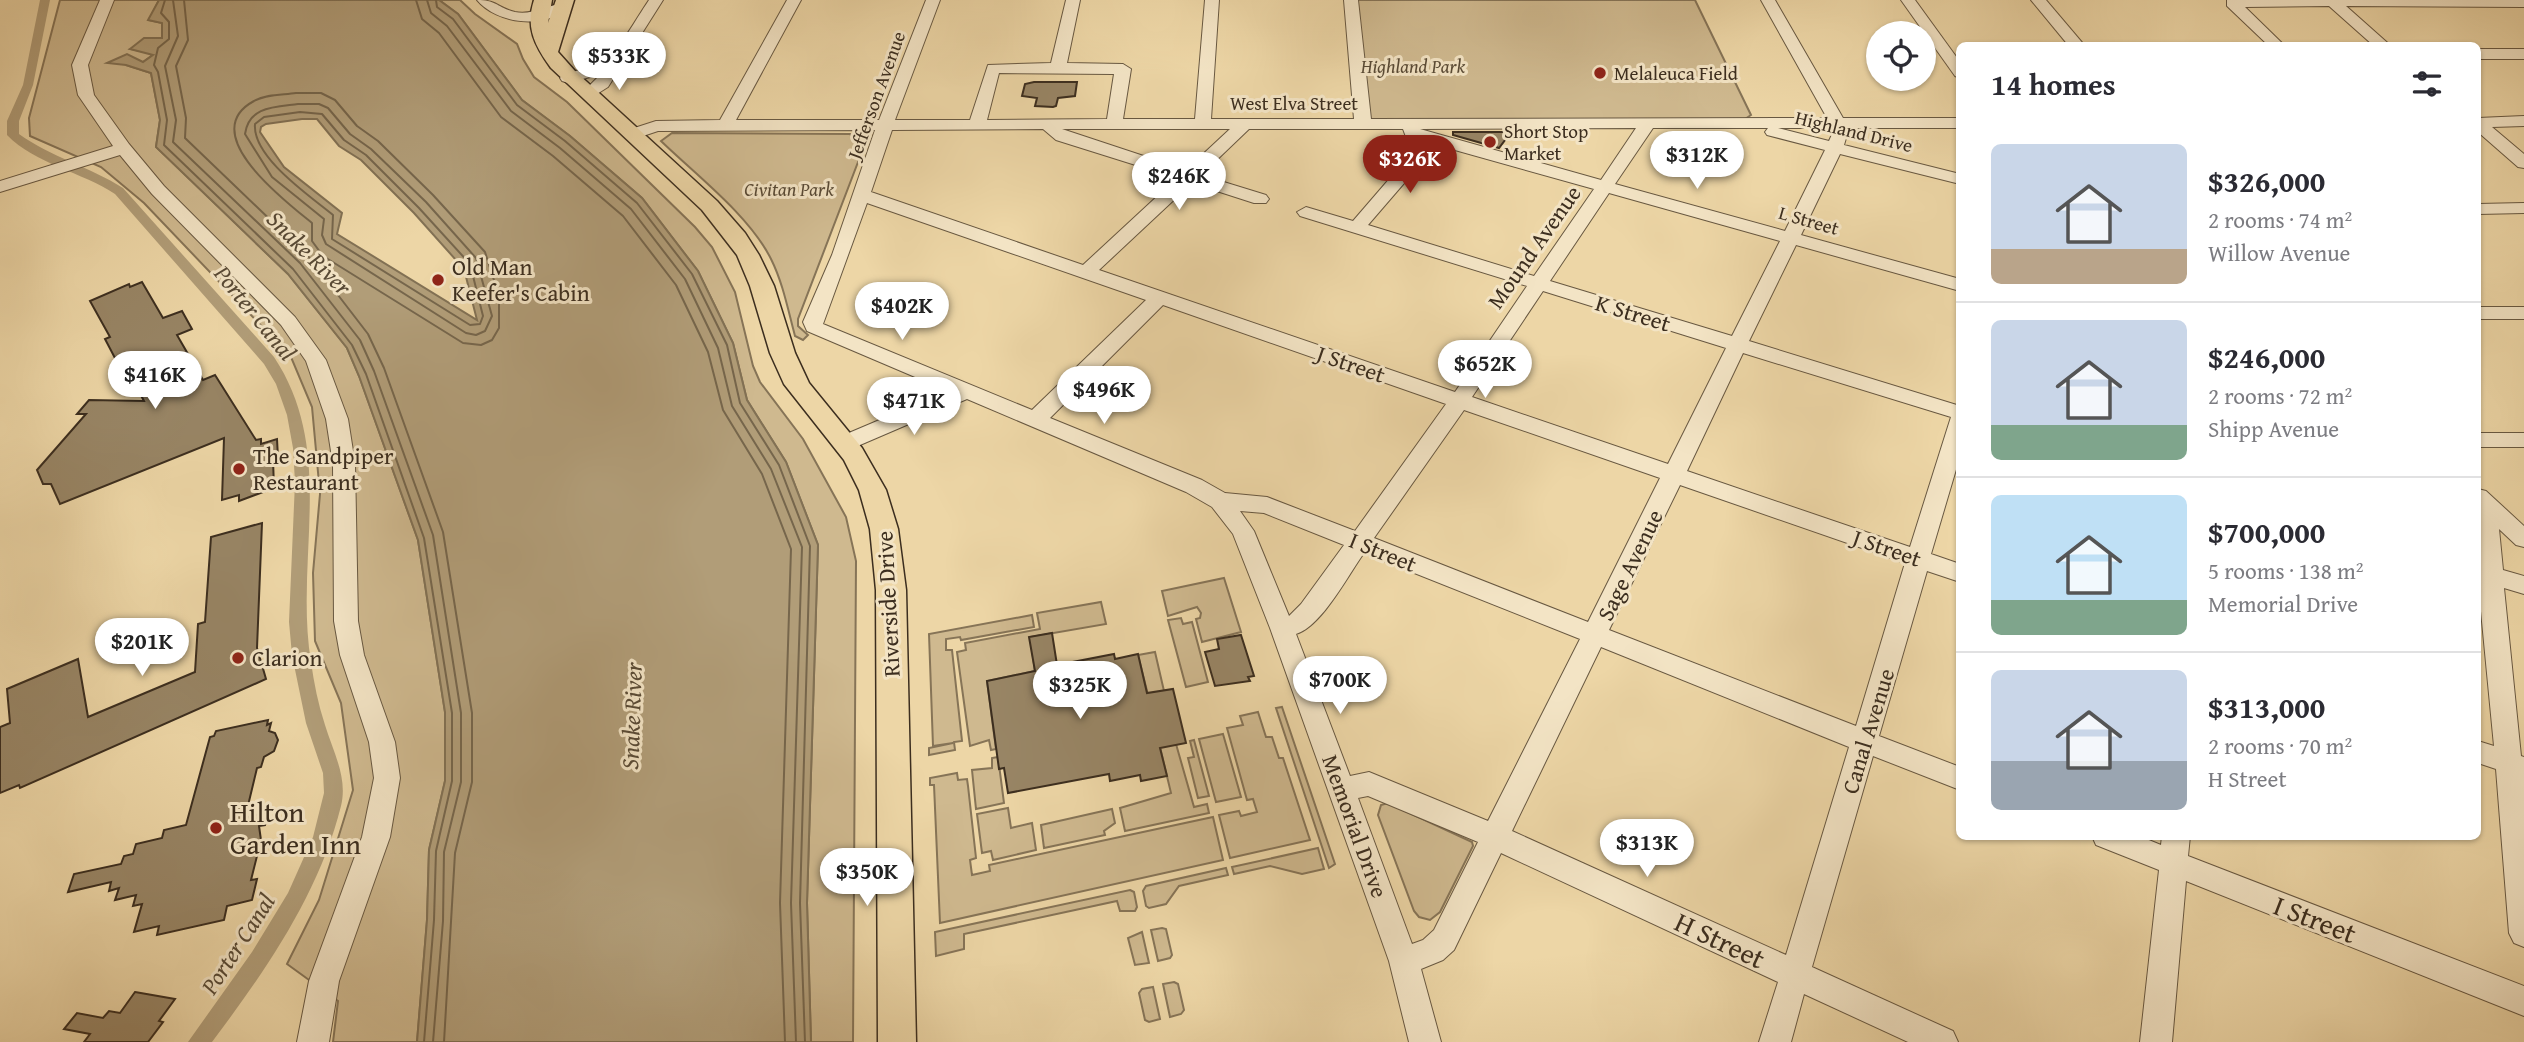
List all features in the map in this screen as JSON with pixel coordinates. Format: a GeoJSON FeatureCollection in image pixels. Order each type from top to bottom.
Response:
{"type":"FeatureCollection","features":[{"type":"Feature","properties":{"kind":"main road"},"geometry":{"type":"LineString","coordinates":[[550,50],[563,3]]}},
{"type":"Feature","properties":{"kind":"main road","name":"Riverside Drive"},"geometry":{"type":"LineString","coordinates":[[539,8],[540,34],[568,78],[589,94],[674,173],[734,233],[760,279],[778,340],[796,383],[845,443],[866,477],[881,513],[890,557],[897,1042]]}},
{"type":"Feature","properties":{"kind":"street"},"geometry":{"type":"LineString","coordinates":[[107,0],[80,65],[86,95],[123,148],[158,190],[288,321],[316,360],[337,419],[344,464],[346,621],[352,655],[382,742],[387,778],[376,837],[324,981],[313,1042]]}},
{"type":"Feature","properties":{"kind":"street"},"geometry":{"type":"LineString","coordinates":[[484,0],[507,16],[563,3]]}},
{"type":"Feature","properties":{"kind":"street"},"geometry":{"type":"LineString","coordinates":[[589,94],[603,84],[616,59],[656,0]]}},
{"type":"Feature","properties":{"kind":"street"},"geometry":{"type":"LineString","coordinates":[[726,124],[794,0]]}},
{"type":"Feature","properties":{"kind":"street","name":"Jefferson Avenue"},"geometry":{"type":"LineString","coordinates":[[813,322],[933,0]]}},
{"type":"Feature","properties":{"kind":"street"},"geometry":{"type":"LineString","coordinates":[[1058,68],[1073,0]]}},
{"type":"Feature","properties":{"kind":"street"},"geometry":{"type":"LineString","coordinates":[[1203,124],[1212,0]]}},
{"type":"Feature","properties":{"kind":"street"},"geometry":{"type":"LineString","coordinates":[[1351,0],[1363,123]]}},
{"type":"Feature","properties":{"kind":"street"},"geometry":{"type":"LineString","coordinates":[[1768,0],[1838,123]]}},
{"type":"Feature","properties":{"kind":"street"},"geometry":{"type":"LineString","coordinates":[[1908,0],[1956,67]]}},
{"type":"Feature","properties":{"kind":"street"},"geometry":{"type":"LineString","coordinates":[[2038,0],[2075,42]]}},
{"type":"Feature","properties":{"kind":"street"},"geometry":{"type":"LineString","coordinates":[[2332,1],[2379,42]]}},
{"type":"Feature","properties":{"kind":"street"},"geometry":{"type":"LineString","coordinates":[[2274,42],[2232,3],[2523,3]]}},
{"type":"Feature","properties":{"kind":"street"},"geometry":{"type":"LineString","coordinates":[[2481,54],[2524,54]]}},
{"type":"Feature","properties":{"kind":"street"},"geometry":{"type":"LineString","coordinates":[[568,78],[591,73],[616,59]]}},
{"type":"Feature","properties":{"kind":"street"},"geometry":{"type":"LineString","coordinates":[[977,125],[993,68],[1058,68],[1123,69],[1114,125]]}},
{"type":"Feature","properties":{"kind":"street"},"geometry":{"type":"LineString","coordinates":[[2481,123],[2524,121]]}},
{"type":"Feature","properties":{"kind":"street","name":"L Street"},"geometry":{"type":"LineString","coordinates":[[1411,123],[1412,133],[1956,284]]}},
{"type":"Feature","properties":{"kind":"street","name":"Mound Avenue"},"geometry":{"type":"LineString","coordinates":[[1282,628],[1297,624],[1310,611],[1459,401],[1536,284],[1648,123]]}},
{"type":"Feature","properties":{"kind":"street","name":"Highland Drive"},"geometry":{"type":"LineString","coordinates":[[1739,123],[1956,178]]}},
{"type":"Feature","properties":{"kind":"street","name":"Sage Avenue"},"geometry":{"type":"LineString","coordinates":[[1404,961],[1433,950],[1444,940],[1835,148],[1842,130],[1838,123]]}},
{"type":"Feature","properties":{"kind":"street","name":"West Elva Street"},"geometry":{"type":"LineString","coordinates":[[627,131],[656,126],[726,124],[1956,123]]}},
{"type":"Feature","properties":{"kind":"street"},"geometry":{"type":"LineString","coordinates":[[1086,272],[1245,124]]}},
{"type":"Feature","properties":{"kind":"street"},"geometry":{"type":"LineString","coordinates":[[1042,125],[1062,136],[1260,199]]}},
{"type":"Feature","properties":{"kind":"street"},"geometry":{"type":"LineString","coordinates":[[2481,126],[2524,163]]}},
{"type":"Feature","properties":{"kind":"street"},"geometry":{"type":"LineString","coordinates":[[1357,227],[1434,138]]}},
{"type":"Feature","properties":{"kind":"street"},"geometry":{"type":"LineString","coordinates":[[0,187],[123,148]]}},
{"type":"Feature","properties":{"kind":"street","name":"J Street"},"geometry":{"type":"LineString","coordinates":[[862,195],[1956,572]]}},
{"type":"Feature","properties":{"kind":"street"},"geometry":{"type":"LineString","coordinates":[[2481,209],[2524,208]]}},
{"type":"Feature","properties":{"kind":"street","name":"K Street"},"geometry":{"type":"LineString","coordinates":[[1306,212],[1956,413]]}},
{"type":"Feature","properties":{"kind":"street"},"geometry":{"type":"LineString","coordinates":[[1033,420],[1050,407],[1160,297]]}},
{"type":"Feature","properties":{"kind":"street"},"geometry":{"type":"LineString","coordinates":[[2481,313],[2524,313]]}},
{"type":"Feature","properties":{"kind":"street","name":"I Street"},"geometry":{"type":"LineString","coordinates":[[813,322],[814,327],[820,330],[1194,486],[1220,501],[1267,505],[1956,777]]}},
{"type":"Feature","properties":{"kind":"street"},"geometry":{"type":"LineString","coordinates":[[845,443],[966,391]]}},
{"type":"Feature","properties":{"kind":"street","name":"Canal Avenue"},"geometry":{"type":"LineString","coordinates":[[1775,1042],[1956,433]]}},
{"type":"Feature","properties":{"kind":"street"},"geometry":{"type":"LineString","coordinates":[[2481,440],[2524,440]]}},
{"type":"Feature","properties":{"kind":"street","name":"Memorial Drive"},"geometry":{"type":"LineString","coordinates":[[1220,501],[1243,531],[1282,628],[1404,961],[1425,1042]]}},
{"type":"Feature","properties":{"kind":"street"},"geometry":{"type":"LineString","coordinates":[[2482,502],[2500,515],[2524,539]]}},
{"type":"Feature","properties":{"kind":"street"},"geometry":{"type":"LineString","coordinates":[[2482,502],[2484,574],[2516,765],[2524,933]]}},
{"type":"Feature","properties":{"kind":"street"},"geometry":{"type":"LineString","coordinates":[[2484,574],[2524,585]]}},
{"type":"Feature","properties":{"kind":"street"},"geometry":{"type":"LineString","coordinates":[[2481,753],[2516,765]]}},
{"type":"Feature","properties":{"kind":"street","name":"H Street"},"geometry":{"type":"LineString","coordinates":[[1342,789],[1369,784],[1496,837],[1942,1042]]}},
{"type":"Feature","properties":{"kind":"street","name":"I Street"},"geometry":{"type":"LineString","coordinates":[[2126,840],[2175,850],[2524,1001]]}},
{"type":"Feature","properties":{"kind":"street"},"geometry":{"type":"LineString","coordinates":[[2156,1042],[2175,850]]}},
{"type":"Feature","properties":{"kind":"green space"},"geometry":{"type":"Polygon","coordinates":[[[60,0],[159,0],[149,20],[162,23],[162,39],[131,49],[154,54],[143,62],[126,65],[151,73],[160,120],[156,147],[288,274],[347,348],[418,540],[445,712],[445,781],[429,850],[427,920],[417,1042],[333,1042],[338,1001],[287,964],[319,900],[353,790],[341,703],[315,641],[313,573],[320,494],[312,407],[291,357],[144,203],[101,167],[30,136],[29,118],[60,0]]]}},
{"type":"Feature","properties":{"kind":"green space"},"geometry":{"type":"Polygon","coordinates":[[[439,0],[460,0],[517,44],[534,77],[567,102],[695,227],[712,247],[735,292],[753,366],[760,382],[803,439],[846,517],[856,561],[853,1042],[811,1042],[807,903],[818,545],[786,462],[747,400],[733,343],[698,271],[642,198],[570,136],[522,100],[458,14],[439,0]]]}},
{"type":"Feature","properties":{"kind":"green space","name":"Melaleuca Field"},"geometry":{"type":"Polygon","coordinates":[[[1351,0],[1695,0],[1751,115],[1739,123],[1363,123],[1351,0]]]}},
{"type":"Feature","properties":{"kind":"green space","name":"Civitan Park"},"geometry":{"type":"Polygon","coordinates":[[[672,133],[850,134],[863,149],[798,319],[798,326],[808,335],[803,340],[795,336],[779,278],[761,243],[736,211],[661,141],[672,133]]]}},
{"type":"Feature","properties":{"kind":"green space"},"geometry":{"type":"Polygon","coordinates":[[[1224,578],[1241,632],[1202,642],[1196,619],[1200,618],[1201,613],[1197,607],[1168,616],[1162,591],[1224,578]]]}},
{"type":"Feature","properties":{"kind":"green space"},"geometry":{"type":"Polygon","coordinates":[[[1101,602],[1106,624],[1030,637],[1035,671],[987,681],[996,749],[991,750],[989,740],[970,746],[957,652],[966,650],[965,643],[1040,629],[1037,613],[1101,602]]]}},
{"type":"Feature","properties":{"kind":"green space"},"geometry":{"type":"Polygon","coordinates":[[[1032,615],[1034,627],[961,640],[960,637],[946,639],[946,650],[952,650],[962,741],[954,742],[955,750],[929,755],[929,748],[953,743],[933,746],[929,634],[1032,615]]]}},
{"type":"Feature","properties":{"kind":"green space"},"geometry":{"type":"Polygon","coordinates":[[[1181,618],[1183,624],[1192,622],[1208,682],[1186,687],[1168,620],[1181,618]]]}},
{"type":"Feature","properties":{"kind":"green space"},"geometry":{"type":"Polygon","coordinates":[[[1155,652],[1164,691],[1148,695],[1138,655],[1155,652]]]}},
{"type":"Feature","properties":{"kind":"green space"},"geometry":{"type":"Polygon","coordinates":[[[1282,707],[1335,864],[1329,868],[1276,708],[1282,707]]]}},
{"type":"Feature","properties":{"kind":"green space"},"geometry":{"type":"Polygon","coordinates":[[[1258,712],[1266,737],[1272,737],[1279,758],[1283,758],[1310,840],[1230,858],[1219,815],[1239,811],[1241,816],[1257,812],[1253,799],[1247,800],[1227,728],[1243,725],[1240,716],[1258,712]]]}},
{"type":"Feature","properties":{"kind":"green space"},"geometry":{"type":"Polygon","coordinates":[[[1223,734],[1241,797],[1216,802],[1199,739],[1223,734]]]}},
{"type":"Feature","properties":{"kind":"green space"},"geometry":{"type":"Polygon","coordinates":[[[1194,740],[1209,796],[1198,798],[1188,758],[1194,757],[1190,741],[1194,740]]]}},
{"type":"Feature","properties":{"kind":"green space"},"geometry":{"type":"Polygon","coordinates":[[[1176,744],[1194,807],[1207,804],[1209,813],[1125,831],[1120,808],[1171,793],[1160,747],[1176,744]]]}},
{"type":"Feature","properties":{"kind":"green space"},"geometry":{"type":"Polygon","coordinates":[[[998,757],[1004,803],[976,809],[972,770],[992,768],[992,758],[998,757]]]}},
{"type":"Feature","properties":{"kind":"green space"},"geometry":{"type":"Polygon","coordinates":[[[957,773],[958,780],[967,779],[976,858],[970,860],[972,875],[990,871],[989,865],[1213,817],[1223,860],[940,923],[934,785],[930,785],[930,778],[957,773]]]}},
{"type":"Feature","properties":{"kind":"green space"},"geometry":{"type":"Polygon","coordinates":[[[1388,803],[1472,842],[1473,846],[1440,912],[1430,920],[1419,917],[1414,911],[1378,815],[1381,805],[1388,803]]]}},
{"type":"Feature","properties":{"kind":"green space"},"geometry":{"type":"Polygon","coordinates":[[[1008,808],[1011,828],[1032,823],[1036,850],[993,860],[991,851],[982,853],[977,814],[1008,808]]]}},
{"type":"Feature","properties":{"kind":"green space"},"geometry":{"type":"Polygon","coordinates":[[[1112,809],[1115,823],[1104,831],[1105,835],[1044,848],[1041,825],[1112,809]]]}},
{"type":"Feature","properties":{"kind":"green space"},"geometry":{"type":"Polygon","coordinates":[[[1318,848],[1324,869],[1302,874],[1270,866],[1234,874],[1232,867],[1318,848]]]}},
{"type":"Feature","properties":{"kind":"green space"},"geometry":{"type":"Polygon","coordinates":[[[1226,868],[1228,875],[1179,886],[1166,904],[1149,908],[1146,906],[1143,891],[1146,886],[1226,868]]]}},
{"type":"Feature","properties":{"kind":"green space"},"geometry":{"type":"Polygon","coordinates":[[[1130,890],[1134,892],[1137,907],[1135,911],[1120,911],[1117,901],[964,934],[964,949],[936,956],[935,932],[1130,890]]]}},
{"type":"Feature","properties":{"kind":"green space"},"geometry":{"type":"Polygon","coordinates":[[[1166,929],[1172,955],[1158,961],[1151,930],[1166,929]]]}},
{"type":"Feature","properties":{"kind":"green space"},"geometry":{"type":"Polygon","coordinates":[[[1142,932],[1149,963],[1135,965],[1128,938],[1142,932]]]}},
{"type":"Feature","properties":{"kind":"green space"},"geometry":{"type":"Polygon","coordinates":[[[1163,984],[1178,984],[1184,1010],[1181,1014],[1170,1017],[1163,984]]]}},
{"type":"Feature","properties":{"kind":"green space"},"geometry":{"type":"Polygon","coordinates":[[[1153,987],[1160,1019],[1149,1022],[1145,1020],[1139,993],[1142,989],[1153,987]]]}},
{"type":"Feature","properties":{"kind":"water","name":"Snake River"},"geometry":{"type":"Polygon","coordinates":[[[159,0],[439,0],[458,14],[522,100],[570,136],[642,198],[698,271],[733,343],[747,400],[786,462],[818,545],[807,903],[811,1042],[417,1042],[427,920],[429,850],[445,781],[445,712],[418,540],[347,348],[288,274],[156,147],[160,120],[151,73],[126,65],[107,63],[127,54],[143,62],[153,55],[130,49],[144,38],[162,38],[162,23],[148,20],[159,0]],[[317,119],[266,124],[261,127],[260,132],[284,167],[342,213],[337,234],[477,320],[464,269],[414,213],[361,160],[339,146],[317,119]]]}},
{"type":"Feature","properties":{"kind":"building"},"geometry":{"type":"Polygon","coordinates":[[[1077,82],[1075,96],[1058,98],[1056,106],[1053,107],[1035,106],[1037,98],[1022,96],[1025,84],[1077,82]]]}},
{"type":"Feature","properties":{"kind":"building","name":"Short Stop Market"},"geometry":{"type":"Polygon","coordinates":[[[1453,132],[1511,132],[1499,148],[1453,135],[1453,132]]]}},
{"type":"Feature","properties":{"kind":"building"},"geometry":{"type":"Polygon","coordinates":[[[142,282],[163,318],[182,311],[192,329],[177,335],[203,380],[215,375],[256,440],[261,439],[261,444],[277,439],[278,458],[273,459],[274,488],[239,501],[239,495],[222,500],[224,438],[60,504],[51,484],[43,484],[37,470],[86,414],[77,414],[89,400],[144,401],[121,358],[116,360],[105,339],[110,337],[90,301],[129,284],[130,287],[142,282]]]}},
{"type":"Feature","properties":{"kind":"building","name":"Clarion"},"geometry":{"type":"Polygon","coordinates":[[[262,523],[257,648],[266,679],[20,788],[19,785],[0,793],[0,727],[10,723],[7,689],[78,659],[88,717],[195,672],[198,624],[205,622],[211,537],[262,523]]]}},
{"type":"Feature","properties":{"kind":"building"},"geometry":{"type":"Polygon","coordinates":[[[1052,633],[1057,665],[1114,654],[1115,659],[1138,654],[1147,693],[1173,689],[1186,743],[1160,748],[1167,776],[1141,781],[1140,775],[1110,781],[1109,774],[1008,793],[1004,768],[999,769],[987,681],[1035,671],[1029,637],[1052,633]]]}},
{"type":"Feature","properties":{"kind":"building"},"geometry":{"type":"Polygon","coordinates":[[[1241,635],[1254,676],[1248,677],[1250,681],[1215,686],[1205,652],[1219,649],[1217,639],[1241,635]]]}},
{"type":"Feature","properties":{"kind":"building","name":"Hilton Garden Inn"},"geometry":{"type":"Polygon","coordinates":[[[268,720],[267,725],[271,723],[269,731],[275,733],[278,740],[274,751],[264,757],[261,767],[257,768],[245,818],[268,812],[265,825],[259,826],[261,840],[251,880],[257,879],[252,900],[227,906],[224,920],[157,935],[159,926],[134,932],[142,904],[133,906],[136,895],[115,900],[119,888],[109,891],[111,882],[68,892],[74,874],[121,864],[124,856],[133,854],[136,844],[162,838],[164,830],[186,825],[210,737],[214,736],[216,731],[268,720]]]}},
{"type":"Feature","properties":{"kind":"building"},"geometry":{"type":"Polygon","coordinates":[[[135,992],[175,999],[148,1042],[84,1042],[90,1034],[64,1029],[77,1013],[103,1018],[109,1011],[120,1013],[135,992]]]}},
{"type":"Feature","properties":{"kind":"waterway","name":"Porter Canal"},"geometry":{"type":"LineString","coordinates":[[45,0],[28,85],[13,121],[13,135],[38,151],[119,191],[269,361],[283,384],[295,415],[301,448],[303,482],[298,587],[301,655],[315,723],[332,773],[334,793],[322,837],[295,899],[259,959],[199,1042]]}},
{"type":"Feature","properties":{"kind":"place","name":"Melaleuca Field"},"geometry":{"type":"Point","coordinates":[1600,73]}},
{"type":"Feature","properties":{"kind":"place","name":"Short Stop Market"},"geometry":{"type":"Point","coordinates":[1490,142]}},
{"type":"Feature","properties":{"kind":"place","name":"Old Man Keefer's Cabin"},"geometry":{"type":"Point","coordinates":[438,280]}},
{"type":"Feature","properties":{"kind":"place","name":"The Sandpiper Restaurant"},"geometry":{"type":"Point","coordinates":[239,469]}},
{"type":"Feature","properties":{"kind":"place","name":"Clarion"},"geometry":{"type":"Point","coordinates":[238,658]}},
{"type":"Feature","properties":{"kind":"place","name":"Hilton Garden Inn"},"geometry":{"type":"Point","coordinates":[216,828]}},
{"type":"Feature","properties":{"kind":"park label","name":"Highland Park"},"geometry":{"type":"Point","coordinates":[1413,66]}}]}
